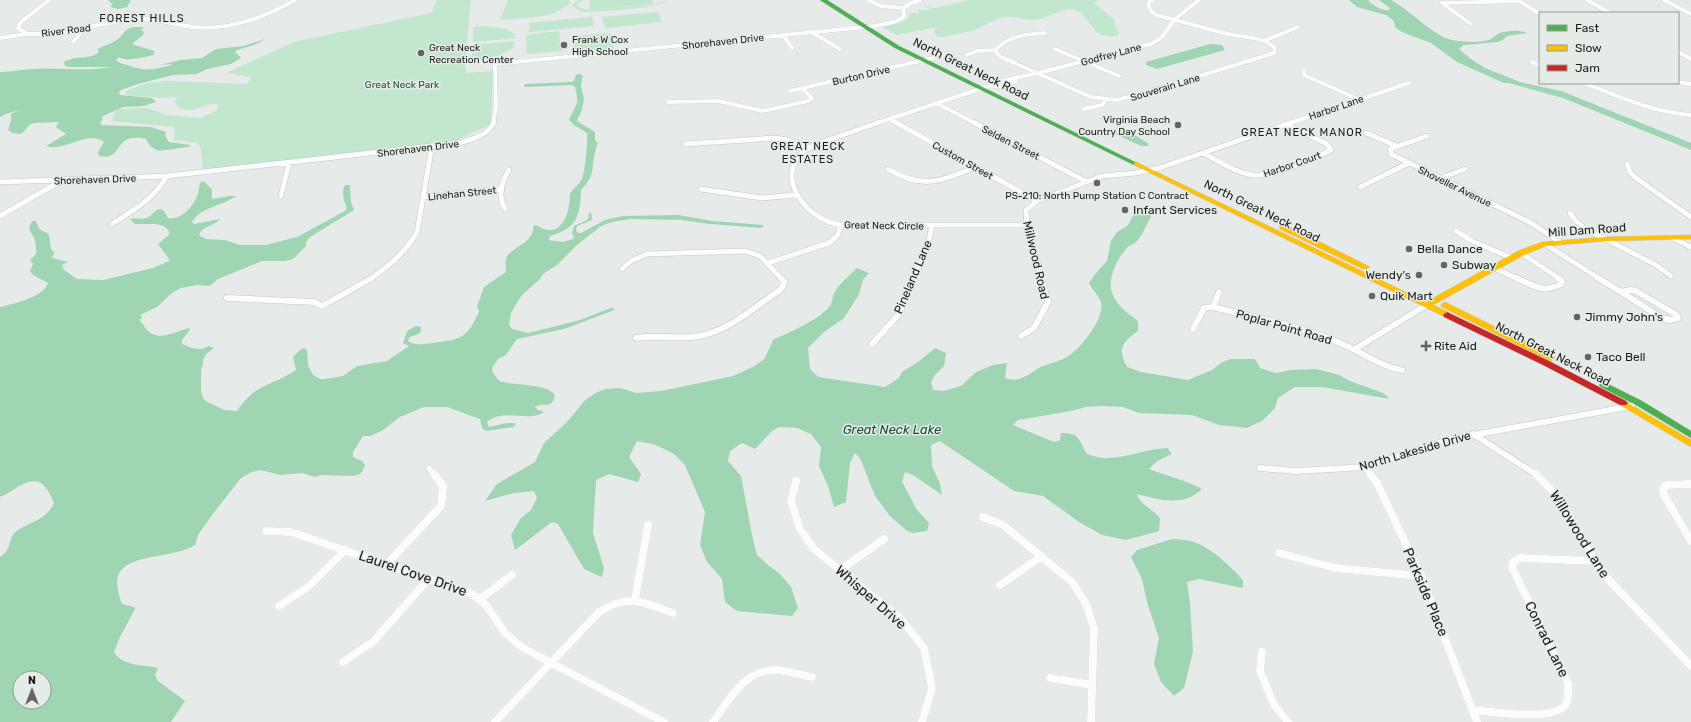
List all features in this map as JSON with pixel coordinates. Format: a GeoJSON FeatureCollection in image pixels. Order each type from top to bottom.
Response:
{"type":"FeatureCollection","features":[{"type":"Feature","properties":{"kind":"main road","name":"North Great Neck Road"},"geometry":{"type":"LineString","coordinates":[[823,0],[870,26]]}},
{"type":"Feature","properties":{"kind":"main road","name":"North Great Neck Road"},"geometry":{"type":"LineString","coordinates":[[834,0],[897,46],[928,59],[1159,168],[1432,302],[1570,374],[1630,407],[1691,444]]}},
{"type":"Feature","properties":{"kind":"main road","name":"North Great Neck Road"},"geometry":{"type":"LineString","coordinates":[[986,87],[1150,170],[1532,348],[1639,403],[1691,435]]}},
{"type":"Feature","properties":{"kind":"main road","name":"Mill Dam Road"},"geometry":{"type":"LineString","coordinates":[[1432,302],[1521,253],[1545,244],[1605,239],[1691,238]]}},
{"type":"Feature","properties":{"kind":"street","name":"River Road"},"geometry":{"type":"LineString","coordinates":[[49,0],[21,22],[18,28],[22,32],[30,34],[53,33],[144,19],[160,19],[192,28],[214,27],[259,16],[285,6],[295,0]]}},
{"type":"Feature","properties":{"kind":"street"},"geometry":{"type":"LineString","coordinates":[[868,0],[881,6],[904,8],[911,3],[920,0]]}},
{"type":"Feature","properties":{"kind":"street"},"geometry":{"type":"LineString","coordinates":[[1153,0],[1150,1],[1148,5],[1152,12],[1160,16],[1228,34],[1264,41],[1298,27]]}},
{"type":"Feature","properties":{"kind":"street","name":"Godfrey Lane"},"geometry":{"type":"LineString","coordinates":[[986,87],[1000,86],[1038,73],[1157,41],[1175,20],[1198,0]]}},
{"type":"Feature","properties":{"kind":"street"},"geometry":{"type":"LineString","coordinates":[[1471,24],[1440,3],[1519,0],[1539,13]]}},
{"type":"Feature","properties":{"kind":"street"},"geometry":{"type":"LineString","coordinates":[[1587,0],[1608,12]]}},
{"type":"Feature","properties":{"kind":"street"},"geometry":{"type":"LineString","coordinates":[[1664,0],[1691,14]]}},
{"type":"Feature","properties":{"kind":"street","name":"Shorehaven Drive"},"geometry":{"type":"LineString","coordinates":[[0,182],[167,176],[289,163],[471,140],[485,134],[492,128],[495,122],[495,64],[870,26],[901,20],[904,17],[904,8]]}},
{"type":"Feature","properties":{"kind":"street"},"geometry":{"type":"LineString","coordinates":[[73,42],[85,28]]}},
{"type":"Feature","properties":{"kind":"street"},"geometry":{"type":"LineString","coordinates":[[812,32],[840,49]]}},
{"type":"Feature","properties":{"kind":"street"},"geometry":{"type":"LineString","coordinates":[[966,55],[977,51],[995,50],[999,46],[1018,36],[1045,33]]}},
{"type":"Feature","properties":{"kind":"street"},"geometry":{"type":"LineString","coordinates":[[0,38],[30,34]]}},
{"type":"Feature","properties":{"kind":"street"},"geometry":{"type":"LineString","coordinates":[[783,35],[792,48]]}},
{"type":"Feature","properties":{"kind":"street","name":"Souverain Lane"},"geometry":{"type":"LineString","coordinates":[[995,50],[999,56],[1086,95],[1106,100],[1116,100],[1138,95],[1271,55],[1274,53],[1275,48],[1271,44],[1264,41]]}},
{"type":"Feature","properties":{"kind":"street"},"geometry":{"type":"LineString","coordinates":[[1055,49],[1119,76]]}},
{"type":"Feature","properties":{"kind":"street"},"geometry":{"type":"LineString","coordinates":[[1679,53],[1691,59]]}},
{"type":"Feature","properties":{"kind":"street","name":"Burton Drive"},"geometry":{"type":"LineString","coordinates":[[790,91],[928,59]]}},
{"type":"Feature","properties":{"kind":"street"},"geometry":{"type":"LineString","coordinates":[[1532,62],[1539,66]]}},
{"type":"Feature","properties":{"kind":"street"},"geometry":{"type":"LineString","coordinates":[[1304,70],[1304,75],[1358,100]]}},
{"type":"Feature","properties":{"kind":"street"},"geometry":{"type":"LineString","coordinates":[[1679,82],[1691,84]]}},
{"type":"Feature","properties":{"kind":"street","name":"Harbor Lane"},"geometry":{"type":"LineString","coordinates":[[1150,170],[1409,83]]}},
{"type":"Feature","properties":{"kind":"street"},"geometry":{"type":"LineString","coordinates":[[1587,84],[1654,109],[1671,113],[1691,115]]}},
{"type":"Feature","properties":{"kind":"street"},"geometry":{"type":"LineString","coordinates":[[701,189],[762,198],[796,195],[793,187],[792,171],[801,154],[810,148],[824,141],[986,87]]}},
{"type":"Feature","properties":{"kind":"street"},"geometry":{"type":"LineString","coordinates":[[668,102],[718,101],[763,111],[810,100],[812,96],[802,88]]}},
{"type":"Feature","properties":{"kind":"street"},"geometry":{"type":"LineString","coordinates":[[1084,109],[1102,105],[1106,100]]}},
{"type":"Feature","properties":{"kind":"street","name":"Selden Street"},"geometry":{"type":"LineString","coordinates":[[936,103],[1085,181]]}},
{"type":"Feature","properties":{"kind":"street","name":"Custom Street"},"geometry":{"type":"LineString","coordinates":[[889,119],[1037,201]]}},
{"type":"Feature","properties":{"kind":"street","name":"Harbor Court"},"geometry":{"type":"LineString","coordinates":[[1202,153],[1249,174],[1260,176],[1297,164],[1331,150],[1327,144],[1285,124]]}},
{"type":"Feature","properties":{"kind":"street"},"geometry":{"type":"LineString","coordinates":[[1366,132],[1397,146],[1427,136]]}},
{"type":"Feature","properties":{"kind":"street"},"geometry":{"type":"LineString","coordinates":[[685,144],[774,138],[788,140],[810,148]]}},
{"type":"Feature","properties":{"kind":"street"},"geometry":{"type":"LineString","coordinates":[[227,298],[314,302],[322,306],[370,279],[406,249],[417,232],[432,146]]}},
{"type":"Feature","properties":{"kind":"street","name":"Shoveller Avenue"},"geometry":{"type":"LineString","coordinates":[[1397,146],[1390,149],[1391,154],[1439,179],[1531,223],[1560,242]]}},
{"type":"Feature","properties":{"kind":"street"},"geometry":{"type":"LineString","coordinates":[[281,196],[289,163]]}},
{"type":"Feature","properties":{"kind":"street"},"geometry":{"type":"LineString","coordinates":[[1360,187],[1409,164]]}},
{"type":"Feature","properties":{"kind":"street"},"geometry":{"type":"LineString","coordinates":[[1627,164],[1630,172],[1636,178],[1691,217]]}},
{"type":"Feature","properties":{"kind":"street"},"geometry":{"type":"LineString","coordinates":[[888,169],[905,179],[928,182],[940,180],[976,167]]}},
{"type":"Feature","properties":{"kind":"street"},"geometry":{"type":"LineString","coordinates":[[1439,179],[1465,169]]}},
{"type":"Feature","properties":{"kind":"street"},"geometry":{"type":"LineString","coordinates":[[506,209],[502,203],[502,189],[503,179],[509,170]]}},
{"type":"Feature","properties":{"kind":"street"},"geometry":{"type":"LineString","coordinates":[[1037,201],[1085,181],[1102,176],[1136,173],[1150,170]]}},
{"type":"Feature","properties":{"kind":"street"},"geometry":{"type":"LineString","coordinates":[[112,224],[149,200],[159,189],[167,176]]}},
{"type":"Feature","properties":{"kind":"street"},"geometry":{"type":"LineString","coordinates":[[0,216],[62,180]]}},
{"type":"Feature","properties":{"kind":"street","name":"Linehan Street"},"geometry":{"type":"LineString","coordinates":[[423,198],[502,189]]}},
{"type":"Feature","properties":{"kind":"street","name":"Great Neck Circle"},"geometry":{"type":"LineString","coordinates":[[796,195],[806,207],[818,217],[828,222],[842,225],[1027,225]]}},
{"type":"Feature","properties":{"kind":"street","name":"Millwood Road"},"geometry":{"type":"LineString","coordinates":[[1021,336],[1034,328],[1048,302],[1027,225],[1026,210],[1037,201]]}},
{"type":"Feature","properties":{"kind":"street"},"geometry":{"type":"LineString","coordinates":[[1570,213],[1583,226],[1599,236],[1657,265],[1671,276]]}},
{"type":"Feature","properties":{"kind":"street"},"geometry":{"type":"LineString","coordinates":[[768,263],[829,243],[837,236],[842,225]]}},
{"type":"Feature","properties":{"kind":"street","name":"Pineland Lane"},"geometry":{"type":"LineString","coordinates":[[872,344],[899,314],[928,245],[932,225]]}},
{"type":"Feature","properties":{"kind":"street"},"geometry":{"type":"LineString","coordinates":[[1456,231],[1474,242],[1512,258]]}},
{"type":"Feature","properties":{"kind":"street"},"geometry":{"type":"LineString","coordinates":[[1673,238],[1691,247]]}},
{"type":"Feature","properties":{"kind":"street"},"geometry":{"type":"LineString","coordinates":[[1545,244],[1662,318],[1670,320],[1678,318],[1677,315],[1636,291],[1631,290],[1621,292]]}},
{"type":"Feature","properties":{"kind":"street"},"geometry":{"type":"LineString","coordinates":[[622,269],[636,258],[653,254],[745,251],[760,256],[782,278],[784,284],[782,287],[723,328],[710,333],[695,336],[658,335],[636,338]]}},
{"type":"Feature","properties":{"kind":"street"},"geometry":{"type":"LineString","coordinates":[[1494,268],[1539,288],[1552,289],[1561,284],[1562,281],[1560,279],[1521,253]]}},
{"type":"Feature","properties":{"kind":"street"},"geometry":{"type":"LineString","coordinates":[[1193,329],[1204,308],[1213,307],[1219,292]]}},
{"type":"Feature","properties":{"kind":"street"},"geometry":{"type":"LineString","coordinates":[[1355,349],[1432,302]]}},
{"type":"Feature","properties":{"kind":"street","name":"Poplar Point Road"},"geometry":{"type":"LineString","coordinates":[[1213,307],[1319,336],[1355,349],[1384,366],[1402,370]]}},
{"type":"Feature","properties":{"kind":"street","name":"North Lakeside Drive"},"geometry":{"type":"LineString","coordinates":[[1260,468],[1296,471],[1365,467],[1433,444],[1473,434],[1630,407],[1639,403]]}},
{"type":"Feature","properties":{"kind":"street","name":"Willowood Lane"},"geometry":{"type":"LineString","coordinates":[[1473,434],[1536,474],[1550,487],[1558,497],[1595,561],[1621,595],[1691,666]]}},
{"type":"Feature","properties":{"kind":"street","name":"Parkside Place"},"geometry":{"type":"LineString","coordinates":[[1365,467],[1377,482],[1421,576],[1477,722]]}},
{"type":"Feature","properties":{"kind":"street"},"geometry":{"type":"LineString","coordinates":[[387,564],[441,506],[443,486],[429,468]]}},
{"type":"Feature","properties":{"kind":"street","name":"Whisper Drive"},"geometry":{"type":"LineString","coordinates":[[796,481],[791,501],[800,529],[814,549],[900,618],[924,648],[932,688],[922,722]]}},
{"type":"Feature","properties":{"kind":"street"},"geometry":{"type":"LineString","coordinates":[[1691,484],[1666,485],[1663,489],[1664,495],[1691,541]]}},
{"type":"Feature","properties":{"kind":"street"},"geometry":{"type":"LineString","coordinates":[[983,517],[1003,525],[1042,556],[1072,582],[1086,604],[1094,629],[1090,722]]}},
{"type":"Feature","properties":{"kind":"street"},"geometry":{"type":"LineString","coordinates":[[635,600],[648,525]]}},
{"type":"Feature","properties":{"kind":"street","name":"Laurel Cove Drive"},"geometry":{"type":"LineString","coordinates":[[266,532],[290,532],[463,589],[480,599],[490,609],[505,633],[514,642],[659,721]]}},
{"type":"Feature","properties":{"kind":"street"},"geometry":{"type":"LineString","coordinates":[[840,570],[884,539]]}},
{"type":"Feature","properties":{"kind":"street"},"geometry":{"type":"LineString","coordinates":[[279,606],[308,587],[344,550]]}},
{"type":"Feature","properties":{"kind":"street"},"geometry":{"type":"LineString","coordinates":[[1279,553],[1335,568],[1421,576]]}},
{"type":"Feature","properties":{"kind":"street"},"geometry":{"type":"LineString","coordinates":[[1000,585],[1042,556]]}},
{"type":"Feature","properties":{"kind":"street","name":"Conrad Lane"},"geometry":{"type":"LineString","coordinates":[[1473,710],[1549,716],[1558,712],[1566,704],[1569,694],[1568,683],[1512,567],[1513,562],[1520,558],[1595,561]]}},
{"type":"Feature","properties":{"kind":"street"},"geometry":{"type":"LineString","coordinates":[[480,599],[512,575]]}},
{"type":"Feature","properties":{"kind":"street"},"geometry":{"type":"LineString","coordinates":[[343,662],[374,641],[429,578]]}},
{"type":"Feature","properties":{"kind":"street"},"geometry":{"type":"LineString","coordinates":[[495,722],[599,612],[612,604],[635,600],[673,613]]}},
{"type":"Feature","properties":{"kind":"street"},"geometry":{"type":"LineString","coordinates":[[1262,652],[1260,671],[1274,705],[1288,722]]}},
{"type":"Feature","properties":{"kind":"street"},"geometry":{"type":"LineString","coordinates":[[713,722],[743,682],[756,673],[772,670],[812,677]]}},
{"type":"Feature","properties":{"kind":"street"},"geometry":{"type":"LineString","coordinates":[[1050,678],[1092,685]]}},
{"type":"Feature","properties":{"kind":"green space","name":"Great Neck Park"},"geometry":{"type":"Polygon","coordinates":[[[437,0],[471,0],[465,65],[466,73],[493,71],[491,124],[453,142],[203,171],[201,150],[198,143],[174,140],[175,127],[111,121],[117,109],[147,108],[167,115],[201,118],[217,110],[218,104],[184,110],[174,102],[178,97],[163,98],[126,95],[126,91],[147,83],[167,81],[247,84],[251,77],[226,73],[294,42],[431,13],[437,0]]]}},
{"type":"Feature","properties":{"kind":"green space"},"geometry":{"type":"Polygon","coordinates":[[[508,0],[569,0],[570,4],[550,15],[500,20],[508,0]]]}},
{"type":"Feature","properties":{"kind":"green space"},"geometry":{"type":"Polygon","coordinates":[[[579,0],[585,0],[578,3],[577,6],[589,10],[589,0],[652,0],[653,4],[593,10],[651,5],[668,0],[653,6],[587,12],[580,11],[572,6],[579,0]]]}},
{"type":"Feature","properties":{"kind":"green space"},"geometry":{"type":"Polygon","coordinates":[[[969,0],[1099,0],[1095,2],[1095,4],[1114,19],[1119,33],[1118,35],[1102,35],[1096,31],[1083,15],[1078,11],[1071,9],[1035,20],[1012,17],[1000,18],[974,30],[943,37],[937,37],[934,30],[938,27],[896,35],[883,27],[898,24],[909,18],[910,13],[919,13],[918,10],[929,10],[932,8],[920,2],[934,8],[969,0]]]}},
{"type":"Feature","properties":{"kind":"green space"},"geometry":{"type":"Polygon","coordinates":[[[658,12],[662,22],[605,28],[602,17],[658,12]]]}},
{"type":"Feature","properties":{"kind":"green space"},"geometry":{"type":"Polygon","coordinates":[[[592,17],[594,26],[529,32],[529,23],[592,17]]]}},
{"type":"Feature","properties":{"kind":"green space"},"geometry":{"type":"Polygon","coordinates":[[[486,26],[506,29],[515,34],[515,38],[473,42],[473,27],[486,26]]]}},
{"type":"Feature","properties":{"kind":"green space"},"geometry":{"type":"Polygon","coordinates":[[[559,31],[562,51],[527,54],[526,35],[559,31]]]}},
{"type":"Feature","properties":{"kind":"green space"},"geometry":{"type":"Polygon","coordinates":[[[610,33],[614,48],[576,52],[573,36],[610,33]]]}},
{"type":"Feature","properties":{"kind":"green space"},"geometry":{"type":"Polygon","coordinates":[[[515,41],[514,47],[504,53],[472,61],[472,45],[515,41]]]}},
{"type":"Feature","properties":{"kind":"water"},"geometry":{"type":"Polygon","coordinates":[[[108,0],[131,1],[128,7],[118,9],[111,7],[112,4],[108,0]]]}},
{"type":"Feature","properties":{"kind":"water"},"geometry":{"type":"Polygon","coordinates":[[[1349,0],[1369,0],[1369,2],[1376,7],[1389,10],[1390,8],[1379,0],[1391,0],[1439,35],[1452,40],[1481,42],[1489,40],[1499,33],[1517,31],[1527,33],[1507,36],[1498,42],[1464,45],[1459,49],[1485,68],[1520,82],[1561,91],[1691,143],[1691,150],[1563,98],[1509,83],[1504,83],[1457,62],[1431,43],[1402,32],[1396,28],[1393,20],[1386,15],[1357,7],[1349,0]]]}},
{"type":"Feature","properties":{"kind":"water"},"geometry":{"type":"Polygon","coordinates":[[[133,27],[144,27],[141,30],[144,32],[143,35],[132,44],[154,51],[154,55],[130,59],[119,57],[116,60],[141,69],[156,69],[172,64],[160,65],[180,60],[202,58],[216,49],[244,46],[265,39],[254,45],[237,50],[235,52],[241,58],[231,64],[207,69],[197,74],[173,75],[121,90],[119,92],[120,95],[152,98],[156,102],[144,106],[123,107],[101,117],[103,119],[100,123],[101,125],[151,127],[166,132],[165,136],[169,142],[191,145],[188,147],[158,151],[150,146],[146,139],[135,138],[128,139],[123,142],[112,155],[107,157],[99,156],[98,152],[104,142],[97,139],[83,139],[61,146],[46,146],[66,134],[56,127],[59,122],[33,123],[29,125],[21,134],[12,133],[8,130],[11,114],[19,110],[0,117],[0,72],[30,69],[92,69],[112,67],[70,67],[65,66],[64,62],[91,56],[99,52],[97,49],[116,41],[125,31],[133,27]]]}},
{"type":"Feature","properties":{"kind":"water"},"geometry":{"type":"Polygon","coordinates":[[[1210,44],[1222,45],[1225,50],[1157,69],[1146,65],[1146,62],[1210,44]]]}},
{"type":"Feature","properties":{"kind":"water"},"geometry":{"type":"Polygon","coordinates":[[[576,75],[583,75],[581,85],[584,99],[582,110],[577,121],[595,132],[595,141],[598,143],[595,150],[590,178],[581,190],[580,207],[575,220],[566,229],[550,236],[549,240],[563,242],[573,239],[574,237],[572,233],[574,226],[587,220],[589,218],[588,215],[591,212],[592,220],[577,226],[576,231],[578,233],[581,233],[605,220],[623,216],[678,215],[713,221],[764,225],[762,228],[681,220],[631,219],[612,222],[601,226],[577,245],[557,265],[543,274],[540,279],[522,295],[511,313],[509,325],[512,329],[528,333],[577,321],[611,308],[614,308],[614,310],[564,329],[517,339],[506,355],[498,359],[492,368],[493,373],[499,381],[545,388],[551,391],[555,395],[552,403],[538,405],[535,407],[544,412],[532,416],[509,415],[494,418],[487,422],[489,427],[507,423],[515,423],[515,426],[486,431],[482,428],[480,419],[447,407],[424,407],[400,417],[383,430],[371,436],[363,436],[353,452],[353,457],[362,461],[365,465],[362,472],[358,475],[321,475],[315,477],[302,473],[280,475],[261,470],[252,472],[241,478],[212,515],[198,535],[195,545],[182,551],[138,560],[127,565],[119,573],[117,586],[122,604],[134,607],[135,609],[114,652],[118,657],[128,663],[158,668],[155,675],[158,681],[185,701],[171,722],[0,722],[0,557],[4,555],[8,549],[11,538],[15,532],[42,517],[51,509],[54,503],[45,487],[35,481],[22,484],[0,497],[0,307],[20,302],[34,296],[41,292],[48,283],[33,275],[30,271],[33,264],[30,260],[36,254],[35,240],[30,232],[30,225],[32,221],[36,221],[39,229],[49,234],[51,249],[54,252],[52,258],[68,262],[62,265],[64,270],[77,279],[103,280],[153,268],[169,261],[158,244],[169,235],[169,231],[164,226],[156,224],[135,224],[130,219],[147,218],[160,209],[164,211],[168,218],[182,215],[194,202],[202,181],[205,182],[212,190],[212,199],[236,196],[206,210],[196,217],[192,222],[194,224],[220,219],[218,222],[203,229],[199,235],[206,239],[225,240],[240,245],[266,245],[297,237],[345,211],[347,208],[343,191],[345,185],[350,185],[351,202],[354,210],[310,237],[306,242],[306,246],[293,259],[285,261],[262,261],[218,279],[210,286],[198,285],[181,288],[172,293],[157,307],[140,315],[142,318],[139,320],[149,332],[154,335],[158,336],[169,334],[189,328],[190,330],[182,340],[182,344],[196,349],[202,349],[209,346],[214,348],[206,354],[201,369],[201,391],[203,398],[207,402],[225,410],[237,411],[256,391],[296,370],[293,357],[301,349],[305,348],[307,350],[308,365],[313,375],[320,379],[325,379],[343,376],[357,366],[387,361],[409,346],[403,343],[407,331],[416,326],[421,327],[420,332],[409,338],[408,341],[416,344],[456,339],[466,333],[471,328],[479,311],[477,306],[484,287],[506,272],[506,259],[508,255],[530,237],[533,232],[533,226],[536,225],[552,230],[558,228],[566,217],[570,194],[582,179],[587,143],[587,133],[569,120],[577,103],[575,87],[572,85],[524,87],[525,84],[574,81],[576,75]]]}},
{"type":"Feature","properties":{"kind":"water"},"geometry":{"type":"Polygon","coordinates":[[[1122,131],[1135,135],[1149,144],[1147,146],[1141,146],[1115,134],[1122,131]]]}},
{"type":"Feature","properties":{"kind":"water","name":"Great Neck Lake"},"geometry":{"type":"Polygon","coordinates":[[[1146,207],[1154,212],[1138,240],[1123,252],[1116,264],[1111,283],[1111,289],[1115,299],[1124,310],[1138,321],[1138,331],[1125,342],[1123,346],[1122,355],[1127,367],[1141,372],[1188,380],[1212,370],[1222,362],[1231,359],[1255,359],[1260,368],[1276,373],[1291,370],[1316,369],[1339,375],[1350,381],[1383,393],[1390,399],[1322,387],[1295,387],[1278,398],[1275,408],[1262,421],[1247,428],[1219,425],[1192,415],[1139,413],[1123,407],[1101,406],[1086,407],[1018,420],[1013,425],[1054,442],[1060,440],[1061,433],[1072,434],[1078,438],[1087,454],[1101,458],[1131,455],[1167,448],[1172,454],[1157,461],[1149,469],[1202,489],[1195,495],[1179,500],[1163,500],[1137,494],[1138,498],[1160,518],[1159,531],[1126,540],[1102,535],[1079,522],[1043,496],[1014,491],[940,441],[931,445],[932,466],[940,484],[942,495],[913,475],[905,472],[902,482],[917,510],[929,523],[927,531],[912,533],[906,530],[890,516],[875,496],[860,458],[855,453],[850,463],[846,502],[834,507],[828,486],[819,466],[821,447],[811,434],[797,428],[779,427],[772,431],[755,449],[742,443],[730,451],[728,461],[741,476],[757,555],[780,574],[791,587],[798,608],[792,616],[737,611],[725,602],[722,579],[707,562],[700,545],[705,512],[685,465],[674,454],[656,445],[637,441],[629,457],[641,474],[638,482],[609,474],[596,480],[593,533],[604,568],[602,577],[584,569],[558,524],[552,522],[515,550],[511,535],[521,518],[531,510],[537,498],[534,491],[514,493],[485,501],[497,484],[535,462],[544,443],[567,422],[585,400],[596,393],[605,389],[620,388],[636,393],[661,391],[733,376],[755,366],[765,358],[773,340],[803,326],[824,312],[831,305],[837,288],[857,268],[869,273],[863,280],[859,294],[844,318],[824,332],[808,348],[810,369],[818,377],[885,387],[899,378],[902,372],[918,362],[935,348],[946,353],[944,366],[935,375],[931,382],[933,390],[944,391],[961,386],[976,372],[993,365],[1007,363],[1005,378],[1016,380],[1021,378],[1043,366],[1067,357],[1085,341],[1099,317],[1101,309],[1101,302],[1089,283],[1107,261],[1111,241],[1117,232],[1127,226],[1136,208],[1146,207]]]}},
{"type":"Feature","properties":{"kind":"water"},"geometry":{"type":"Polygon","coordinates":[[[1172,539],[1191,541],[1213,552],[1243,580],[1243,588],[1199,579],[1187,582],[1193,652],[1184,688],[1174,696],[1161,682],[1154,664],[1159,638],[1147,602],[1142,579],[1131,557],[1137,550],[1172,539]]]}},
{"type":"Feature","properties":{"kind":"traffic: fast"},"geometry":{"type":"LineString","coordinates":[[823,0],[897,47],[1136,164]]}},
{"type":"Feature","properties":{"kind":"traffic: fast"},"geometry":{"type":"LineString","coordinates":[[1604,385],[1639,403],[1691,435]]}},
{"type":"Feature","properties":{"kind":"traffic: slow"},"geometry":{"type":"LineString","coordinates":[[1136,164],[1447,315]]}},
{"type":"Feature","properties":{"kind":"traffic: slow"},"geometry":{"type":"LineString","coordinates":[[1283,227],[1366,267]]}},
{"type":"Feature","properties":{"kind":"traffic: slow"},"geometry":{"type":"LineString","coordinates":[[1428,304],[1521,253],[1545,244],[1605,239],[1691,237]]}},
{"type":"Feature","properties":{"kind":"traffic: slow"},"geometry":{"type":"LineString","coordinates":[[1445,305],[1551,358]]}},
{"type":"Feature","properties":{"kind":"traffic: slow"},"geometry":{"type":"LineString","coordinates":[[1623,403],[1691,444]]}},
{"type":"Feature","properties":{"kind":"traffic: jam"},"geometry":{"type":"LineString","coordinates":[[1447,315],[1546,363],[1623,403]]}},
{"type":"Feature","properties":{"kind":"place","name":"Frank W Cox High School"},"geometry":{"type":"Point","coordinates":[564,45]}},
{"type":"Feature","properties":{"kind":"place","name":"Great Neck Recreation Center"},"geometry":{"type":"Point","coordinates":[421,53]}},
{"type":"Feature","properties":{"kind":"place","name":"Virginia Beach Country Day School"},"geometry":{"type":"Point","coordinates":[1178,125]}},
{"type":"Feature","properties":{"kind":"place","name":"PS-210: North Pump Station C Contract"},"geometry":{"type":"Point","coordinates":[1097,183]}},
{"type":"Feature","properties":{"kind":"place","name":"Infant Services"},"geometry":{"type":"Point","coordinates":[1125,210]}},
{"type":"Feature","properties":{"kind":"place","name":"Bella Dance"},"geometry":{"type":"Point","coordinates":[1409,249]}},
{"type":"Feature","properties":{"kind":"place","name":"Subway"},"geometry":{"type":"Point","coordinates":[1444,265]}},
{"type":"Feature","properties":{"kind":"place","name":"Wendy's"},"geometry":{"type":"Point","coordinates":[1419,275]}},
{"type":"Feature","properties":{"kind":"place","name":"Quik Mart"},"geometry":{"type":"Point","coordinates":[1372,296]}},
{"type":"Feature","properties":{"kind":"place","name":"Jimmy John's"},"geometry":{"type":"Point","coordinates":[1577,317]}},
{"type":"Feature","properties":{"kind":"place","name":"Rite Aid"},"geometry":{"type":"Point","coordinates":[1426,346]}},
{"type":"Feature","properties":{"kind":"place","name":"Taco Bell"},"geometry":{"type":"Point","coordinates":[1588,357]}},
{"type":"Feature","properties":{"kind":"district","name":"FOREST HILLS"},"geometry":{"type":"Point","coordinates":[142,18]}},
{"type":"Feature","properties":{"kind":"district","name":"GREAT NECK MANOR"},"geometry":{"type":"Point","coordinates":[1302,132]}},
{"type":"Feature","properties":{"kind":"district","name":"GREAT NECK ESTATES"},"geometry":{"type":"Point","coordinates":[808,152]}}]}
